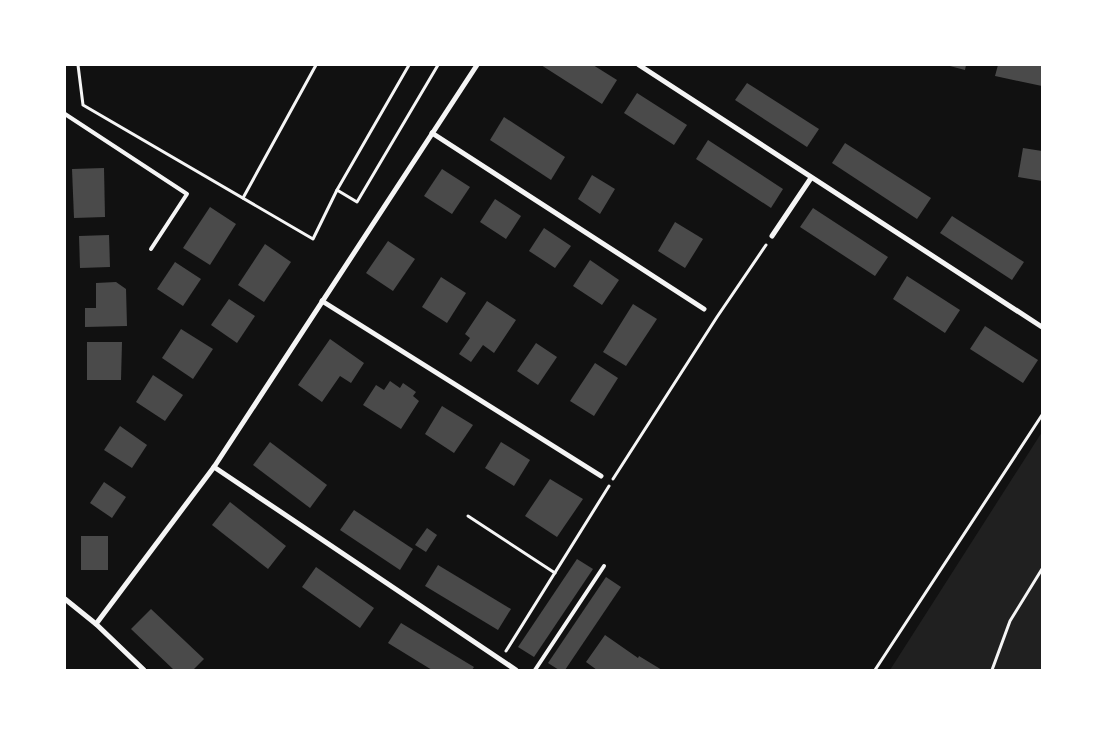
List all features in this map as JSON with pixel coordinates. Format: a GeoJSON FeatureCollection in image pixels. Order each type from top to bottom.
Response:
{"type":"FeatureCollection","features":[{"type":"Feature","properties":{"kind":"street"},"geometry":{"type":"LineString","coordinates":[[96,624],[214,468],[477,65]]}},
{"type":"Feature","properties":{"kind":"street"},"geometry":{"type":"LineString","coordinates":[[639,65],[1042,327]]}},
{"type":"Feature","properties":{"kind":"street"},"geometry":{"type":"LineString","coordinates":[[432,133],[704,309]]}},
{"type":"Feature","properties":{"kind":"street"},"geometry":{"type":"LineString","coordinates":[[772,236],[811,178]]}},
{"type":"Feature","properties":{"kind":"street"},"geometry":{"type":"LineString","coordinates":[[322,301],[601,476]]}},
{"type":"Feature","properties":{"kind":"street"},"geometry":{"type":"LineString","coordinates":[[214,468],[516,670]]}},
{"type":"Feature","properties":{"kind":"street"},"geometry":{"type":"LineString","coordinates":[[65,599],[96,624],[144,670]]}},
{"type":"Feature","properties":{"kind":"lane"},"geometry":{"type":"LineString","coordinates":[[65,114],[187,194],[151,249]]}},
{"type":"Feature","properties":{"kind":"lane"},"geometry":{"type":"LineString","coordinates":[[535,670],[604,566]]}},
{"type":"Feature","properties":{"kind":"path"},"geometry":{"type":"LineString","coordinates":[[78,65],[83,105],[313,239],[338,190],[409,65]]}},
{"type":"Feature","properties":{"kind":"path"},"geometry":{"type":"LineString","coordinates":[[243,198],[316,65]]}},
{"type":"Feature","properties":{"kind":"path"},"geometry":{"type":"LineString","coordinates":[[338,190],[358,202],[438,65]]}},
{"type":"Feature","properties":{"kind":"path"},"geometry":{"type":"LineString","coordinates":[[501,659],[712,325],[772,236]]}},
{"type":"Feature","properties":{"kind":"path"},"geometry":{"type":"LineString","coordinates":[[875,670],[1042,415]]}},
{"type":"Feature","properties":{"kind":"path"},"geometry":{"type":"LineString","coordinates":[[468,516],[555,573]]}},
{"type":"Feature","properties":{"kind":"path"},"geometry":{"type":"LineString","coordinates":[[992,670],[1010,621],[1042,569]]}},
{"type":"Feature","properties":{"kind":"shaded area"},"geometry":{"type":"Polygon","coordinates":[[[1042,432],[1042,670],[890,670],[1042,432]]]}},
{"type":"Feature","properties":{"kind":"building"},"geometry":{"type":"Polygon","coordinates":[[[541,65],[593,65],[617,80],[602,104],[541,65]]]}},
{"type":"Feature","properties":{"kind":"building"},"geometry":{"type":"Polygon","coordinates":[[[946,65],[966,65],[965,70],[946,65]]]}},
{"type":"Feature","properties":{"kind":"building"},"geometry":{"type":"Polygon","coordinates":[[[998,65],[1042,65],[1042,86],[995,76],[998,65]]]}},
{"type":"Feature","properties":{"kind":"building"},"geometry":{"type":"Polygon","coordinates":[[[747,83],[819,129],[807,147],[735,100],[747,83]]]}},
{"type":"Feature","properties":{"kind":"building"},"geometry":{"type":"Polygon","coordinates":[[[637,93],[687,125],[674,145],[624,113],[637,93]]]}},
{"type":"Feature","properties":{"kind":"building"},"geometry":{"type":"Polygon","coordinates":[[[504,117],[565,157],[551,180],[490,140],[504,117]]]}},
{"type":"Feature","properties":{"kind":"building"},"geometry":{"type":"Polygon","coordinates":[[[708,140],[783,189],[771,208],[696,159],[708,140]]]}},
{"type":"Feature","properties":{"kind":"building"},"geometry":{"type":"Polygon","coordinates":[[[845,143],[931,198],[917,219],[832,163],[845,143]]]}},
{"type":"Feature","properties":{"kind":"building"},"geometry":{"type":"Polygon","coordinates":[[[1023,148],[1042,151],[1042,181],[1018,177],[1023,148]]]}},
{"type":"Feature","properties":{"kind":"building"},"geometry":{"type":"Polygon","coordinates":[[[104,168],[105,217],[74,218],[72,169],[104,168]]]}},
{"type":"Feature","properties":{"kind":"building"},"geometry":{"type":"Polygon","coordinates":[[[442,169],[470,187],[452,214],[424,196],[442,169]]]}},
{"type":"Feature","properties":{"kind":"building"},"geometry":{"type":"Polygon","coordinates":[[[592,175],[615,189],[600,214],[578,199],[592,175]]]}},
{"type":"Feature","properties":{"kind":"building"},"geometry":{"type":"Polygon","coordinates":[[[495,199],[521,216],[506,239],[480,222],[495,199]]]}},
{"type":"Feature","properties":{"kind":"building"},"geometry":{"type":"Polygon","coordinates":[[[210,207],[236,224],[210,265],[183,248],[210,207]]]}},
{"type":"Feature","properties":{"kind":"building"},"geometry":{"type":"Polygon","coordinates":[[[813,208],[888,257],[875,276],[800,227],[813,208]]]}},
{"type":"Feature","properties":{"kind":"building"},"geometry":{"type":"Polygon","coordinates":[[[952,216],[1024,262],[1012,280],[940,233],[952,216]]]}},
{"type":"Feature","properties":{"kind":"building"},"geometry":{"type":"Polygon","coordinates":[[[675,222],[703,239],[685,268],[658,251],[675,222]]]}},
{"type":"Feature","properties":{"kind":"building"},"geometry":{"type":"Polygon","coordinates":[[[544,228],[571,246],[555,268],[529,251],[544,228]]]}},
{"type":"Feature","properties":{"kind":"building"},"geometry":{"type":"Polygon","coordinates":[[[109,235],[110,267],[80,268],[79,236],[109,235]]]}},
{"type":"Feature","properties":{"kind":"building"},"geometry":{"type":"Polygon","coordinates":[[[388,241],[415,259],[393,291],[366,273],[388,241]]]}},
{"type":"Feature","properties":{"kind":"building"},"geometry":{"type":"Polygon","coordinates":[[[265,244],[291,262],[264,302],[238,285],[265,244]]]}},
{"type":"Feature","properties":{"kind":"building"},"geometry":{"type":"Polygon","coordinates":[[[590,260],[619,280],[602,305],[573,286],[590,260]]]}},
{"type":"Feature","properties":{"kind":"building"},"geometry":{"type":"Polygon","coordinates":[[[175,262],[201,279],[183,306],[157,289],[175,262]]]}},
{"type":"Feature","properties":{"kind":"building"},"geometry":{"type":"Polygon","coordinates":[[[907,276],[960,310],[945,333],[893,299],[907,276]]]}},
{"type":"Feature","properties":{"kind":"building"},"geometry":{"type":"Polygon","coordinates":[[[441,277],[466,293],[447,323],[422,307],[441,277]]]}},
{"type":"Feature","properties":{"kind":"building"},"geometry":{"type":"Polygon","coordinates":[[[116,282],[126,289],[127,326],[85,327],[85,308],[96,308],[96,283],[116,282]]]}},
{"type":"Feature","properties":{"kind":"building"},"geometry":{"type":"Polygon","coordinates":[[[229,299],[255,316],[237,343],[211,325],[229,299]]]}},
{"type":"Feature","properties":{"kind":"building"},"geometry":{"type":"Polygon","coordinates":[[[487,301],[516,320],[494,353],[483,345],[471,362],[459,354],[470,338],[465,334],[487,301]]]}},
{"type":"Feature","properties":{"kind":"building"},"geometry":{"type":"Polygon","coordinates":[[[633,304],[657,319],[626,366],[603,352],[633,304]]]}},
{"type":"Feature","properties":{"kind":"building"},"geometry":{"type":"Polygon","coordinates":[[[985,326],[1038,360],[1023,383],[970,349],[985,326]]]}},
{"type":"Feature","properties":{"kind":"building"},"geometry":{"type":"Polygon","coordinates":[[[181,329],[213,349],[193,379],[162,358],[181,329]]]}},
{"type":"Feature","properties":{"kind":"building"},"geometry":{"type":"Polygon","coordinates":[[[330,339],[364,363],[351,383],[340,376],[322,402],[298,385],[330,339]]]}},
{"type":"Feature","properties":{"kind":"building"},"geometry":{"type":"Polygon","coordinates":[[[87,342],[122,342],[121,380],[87,380],[87,342]]]}},
{"type":"Feature","properties":{"kind":"building"},"geometry":{"type":"Polygon","coordinates":[[[536,343],[557,357],[538,385],[517,371],[536,343]]]}},
{"type":"Feature","properties":{"kind":"building"},"geometry":{"type":"Polygon","coordinates":[[[595,363],[618,378],[594,416],[570,401],[595,363]]]}},
{"type":"Feature","properties":{"kind":"building"},"geometry":{"type":"Polygon","coordinates":[[[153,375],[183,395],[165,421],[136,402],[153,375]]]}},
{"type":"Feature","properties":{"kind":"building"},"geometry":{"type":"Polygon","coordinates":[[[390,381],[400,388],[403,383],[416,392],[413,396],[419,401],[401,429],[363,405],[376,385],[384,390],[390,381]]]}},
{"type":"Feature","properties":{"kind":"building"},"geometry":{"type":"Polygon","coordinates":[[[442,406],[473,425],[454,453],[425,434],[442,406]]]}},
{"type":"Feature","properties":{"kind":"building"},"geometry":{"type":"Polygon","coordinates":[[[120,426],[147,445],[132,468],[104,450],[120,426]]]}},
{"type":"Feature","properties":{"kind":"building"},"geometry":{"type":"Polygon","coordinates":[[[270,442],[327,485],[310,508],[253,465],[270,442]]]}},
{"type":"Feature","properties":{"kind":"building"},"geometry":{"type":"Polygon","coordinates":[[[501,442],[530,460],[514,486],[485,468],[501,442]]]}},
{"type":"Feature","properties":{"kind":"building"},"geometry":{"type":"Polygon","coordinates":[[[550,479],[583,499],[557,537],[525,516],[550,479]]]}},
{"type":"Feature","properties":{"kind":"building"},"geometry":{"type":"Polygon","coordinates":[[[104,482],[126,497],[112,518],[90,503],[104,482]]]}},
{"type":"Feature","properties":{"kind":"building"},"geometry":{"type":"Polygon","coordinates":[[[230,502],[286,546],[268,569],[212,525],[230,502]]]}},
{"type":"Feature","properties":{"kind":"building"},"geometry":{"type":"Polygon","coordinates":[[[354,510],[413,549],[400,570],[340,530],[354,510]]]}},
{"type":"Feature","properties":{"kind":"building"},"geometry":{"type":"Polygon","coordinates":[[[427,528],[437,535],[426,552],[415,545],[427,528]]]}},
{"type":"Feature","properties":{"kind":"building"},"geometry":{"type":"Polygon","coordinates":[[[81,536],[108,536],[108,570],[81,570],[81,536]]]}},
{"type":"Feature","properties":{"kind":"building"},"geometry":{"type":"Polygon","coordinates":[[[577,559],[593,569],[534,657],[518,647],[577,559]]]}},
{"type":"Feature","properties":{"kind":"building"},"geometry":{"type":"Polygon","coordinates":[[[438,565],[511,609],[498,630],[425,586],[438,565]]]}},
{"type":"Feature","properties":{"kind":"building"},"geometry":{"type":"Polygon","coordinates":[[[316,567],[374,608],[360,628],[302,587],[316,567]]]}},
{"type":"Feature","properties":{"kind":"building"},"geometry":{"type":"Polygon","coordinates":[[[606,577],[621,587],[565,670],[559,670],[548,663],[606,577]]]}},
{"type":"Feature","properties":{"kind":"building"},"geometry":{"type":"Polygon","coordinates":[[[151,609],[204,659],[193,670],[174,670],[131,629],[151,609]]]}},
{"type":"Feature","properties":{"kind":"building"},"geometry":{"type":"Polygon","coordinates":[[[401,623],[474,667],[472,670],[432,670],[388,643],[401,623]]]}},
{"type":"Feature","properties":{"kind":"building"},"geometry":{"type":"Polygon","coordinates":[[[605,635],[638,658],[639,656],[662,670],[597,670],[586,662],[605,635]]]}}]}
